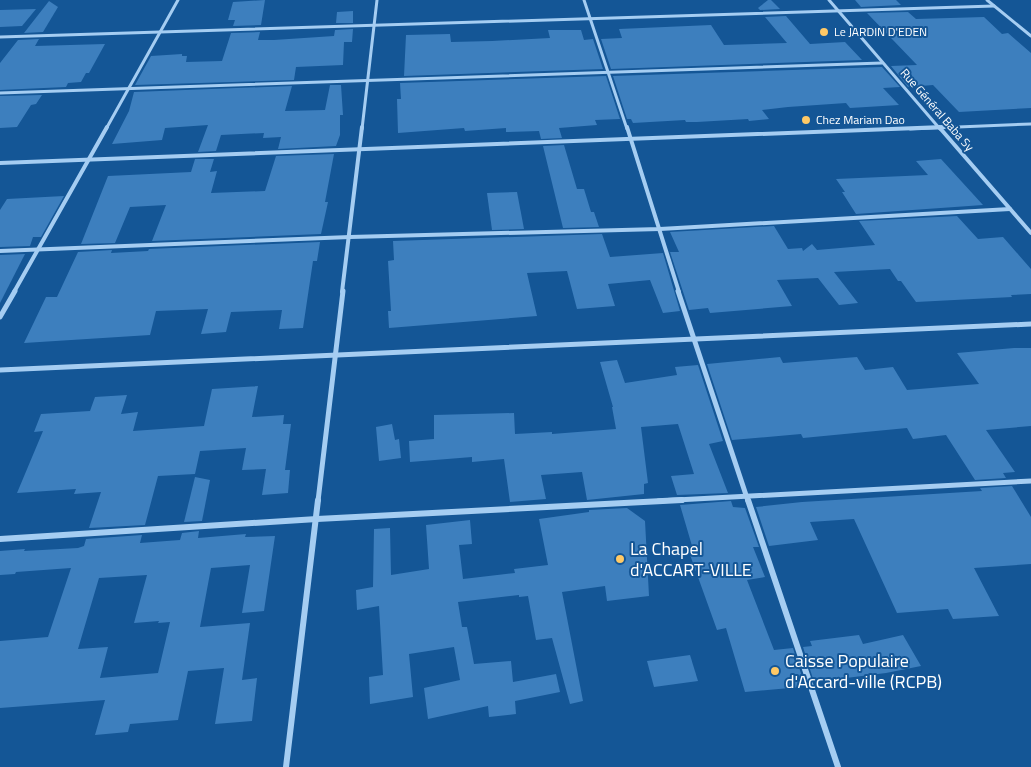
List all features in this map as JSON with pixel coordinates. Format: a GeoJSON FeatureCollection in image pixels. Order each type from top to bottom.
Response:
{"type":"FeatureCollection","features":[{"type":"Feature","properties":{"kind":"street"},"geometry":{"type":"LineString","coordinates":[[0,317],[178,0]]}},
{"type":"Feature","properties":{"kind":"street"},"geometry":{"type":"LineString","coordinates":[[286,767],[369,81],[377,0]]}},
{"type":"Feature","properties":{"kind":"street"},"geometry":{"type":"LineString","coordinates":[[584,0],[592,19],[660,228],[693,338],[838,767]]}},
{"type":"Feature","properties":{"kind":"street","name":"Rue Général Baba Sy"},"geometry":{"type":"LineString","coordinates":[[829,0],[1031,233]]}},
{"type":"Feature","properties":{"kind":"street"},"geometry":{"type":"LineString","coordinates":[[987,0],[1031,36]]}},
{"type":"Feature","properties":{"kind":"street"},"geometry":{"type":"LineString","coordinates":[[0,37],[994,6]]}},
{"type":"Feature","properties":{"kind":"street"},"geometry":{"type":"LineString","coordinates":[[0,93],[882,63]]}},
{"type":"Feature","properties":{"kind":"street"},"geometry":{"type":"LineString","coordinates":[[0,164],[1031,124]]}},
{"type":"Feature","properties":{"kind":"street"},"geometry":{"type":"LineString","coordinates":[[0,251],[350,237],[660,228],[1010,209]]}},
{"type":"Feature","properties":{"kind":"street"},"geometry":{"type":"LineString","coordinates":[[0,370],[335,357],[693,338],[1031,324]]}},
{"type":"Feature","properties":{"kind":"street"},"geometry":{"type":"LineString","coordinates":[[0,539],[316,519],[1031,481]]}},
{"type":"Feature","properties":{"kind":"building"},"geometry":{"type":"Polygon","coordinates":[[[265,0],[261,25],[233,26],[235,20],[228,20],[233,2],[265,0]]]}},
{"type":"Feature","properties":{"kind":"building"},"geometry":{"type":"Polygon","coordinates":[[[768,0],[771,0],[780,9],[760,10],[758,8],[768,0]]]}},
{"type":"Feature","properties":{"kind":"building"},"geometry":{"type":"Polygon","coordinates":[[[855,0],[896,0],[901,5],[861,7],[855,0]]]}},
{"type":"Feature","properties":{"kind":"building"},"geometry":{"type":"Polygon","coordinates":[[[49,1],[58,7],[43,32],[24,33],[49,1]]]}},
{"type":"Feature","properties":{"kind":"building"},"geometry":{"type":"Polygon","coordinates":[[[36,9],[22,26],[0,27],[0,10],[36,9]]]}},
{"type":"Feature","properties":{"kind":"building"},"geometry":{"type":"Polygon","coordinates":[[[353,11],[353,23],[336,23],[337,12],[353,11]]]}},
{"type":"Feature","properties":{"kind":"building"},"geometry":{"type":"Polygon","coordinates":[[[908,12],[916,19],[984,17],[1002,34],[1008,33],[1031,53],[1031,108],[959,112],[933,85],[908,87],[891,66],[917,65],[867,13],[908,12]]]}},
{"type":"Feature","properties":{"kind":"building"},"geometry":{"type":"Polygon","coordinates":[[[786,16],[810,44],[845,42],[862,60],[611,69],[601,39],[622,38],[619,29],[711,25],[724,45],[787,43],[765,17],[786,16]]]}},
{"type":"Feature","properties":{"kind":"building"},"geometry":{"type":"Polygon","coordinates":[[[353,29],[352,42],[344,42],[343,65],[296,67],[294,80],[135,85],[151,56],[182,54],[182,56],[187,56],[186,62],[222,61],[231,33],[260,32],[258,40],[274,40],[334,36],[335,30],[353,29]]]}},
{"type":"Feature","properties":{"kind":"building"},"geometry":{"type":"Polygon","coordinates":[[[548,30],[581,30],[584,40],[593,39],[603,69],[404,76],[406,35],[450,34],[451,42],[492,41],[550,38],[548,30]]]}},
{"type":"Feature","properties":{"kind":"building"},"geometry":{"type":"Polygon","coordinates":[[[39,39],[35,46],[105,44],[89,73],[86,73],[81,82],[68,83],[66,87],[0,90],[0,63],[18,40],[39,39]]]}},
{"type":"Feature","properties":{"kind":"building"},"geometry":{"type":"Polygon","coordinates":[[[882,67],[900,87],[883,88],[899,105],[850,108],[846,103],[788,107],[762,110],[769,119],[749,121],[748,119],[686,122],[685,120],[633,123],[631,119],[627,119],[613,76],[882,67]]]}},
{"type":"Feature","properties":{"kind":"building"},"geometry":{"type":"Polygon","coordinates":[[[606,76],[620,119],[595,120],[597,125],[559,128],[562,138],[541,139],[539,131],[506,132],[506,128],[465,131],[464,128],[398,133],[397,99],[401,99],[400,83],[606,76]]]}},
{"type":"Feature","properties":{"kind":"building"},"geometry":{"type":"Polygon","coordinates":[[[330,85],[341,85],[343,115],[340,115],[340,135],[336,146],[278,149],[281,137],[263,138],[264,133],[221,135],[216,151],[198,152],[208,125],[165,128],[162,140],[112,144],[129,111],[134,92],[292,86],[285,111],[325,110],[330,85]]]}},
{"type":"Feature","properties":{"kind":"building"},"geometry":{"type":"Polygon","coordinates":[[[42,95],[36,104],[31,105],[17,127],[0,128],[0,96],[42,95]]]}},
{"type":"Feature","properties":{"kind":"building"},"geometry":{"type":"Polygon","coordinates":[[[564,145],[577,189],[584,189],[591,212],[594,212],[599,227],[563,228],[543,146],[564,145]]]}},
{"type":"Feature","properties":{"kind":"building"},"geometry":{"type":"Polygon","coordinates":[[[334,154],[325,202],[328,202],[321,234],[152,241],[166,205],[130,207],[115,243],[81,244],[108,176],[191,172],[195,159],[214,159],[210,172],[217,171],[211,193],[265,191],[276,156],[334,154]]]}},
{"type":"Feature","properties":{"kind":"building"},"geometry":{"type":"Polygon","coordinates":[[[941,159],[983,205],[856,214],[836,179],[928,175],[916,161],[941,159]]]}},
{"type":"Feature","properties":{"kind":"building"},"geometry":{"type":"Polygon","coordinates":[[[517,192],[524,229],[492,230],[487,193],[517,192]]]}},
{"type":"Feature","properties":{"kind":"building"},"geometry":{"type":"Polygon","coordinates":[[[64,196],[41,237],[33,237],[30,246],[0,247],[0,210],[7,199],[64,196]]]}},
{"type":"Feature","properties":{"kind":"building"},"geometry":{"type":"Polygon","coordinates":[[[957,216],[978,239],[1003,237],[1031,269],[1031,294],[1011,295],[1012,297],[916,302],[890,269],[834,272],[858,303],[839,305],[818,278],[777,280],[792,306],[710,313],[708,308],[689,310],[670,252],[679,252],[670,232],[774,226],[788,249],[802,248],[803,251],[812,244],[817,250],[875,245],[859,221],[957,216]]]}},
{"type":"Feature","properties":{"kind":"building"},"geometry":{"type":"Polygon","coordinates":[[[602,234],[610,257],[663,253],[680,311],[663,313],[650,280],[608,284],[615,306],[577,309],[567,271],[527,273],[537,316],[389,328],[388,311],[391,311],[388,261],[394,260],[393,241],[602,234]]]}},
{"type":"Feature","properties":{"kind":"building"},"geometry":{"type":"Polygon","coordinates":[[[320,242],[317,261],[313,261],[303,328],[279,329],[282,310],[231,312],[226,332],[201,334],[208,309],[156,311],[150,335],[24,343],[46,297],[57,297],[78,252],[112,250],[111,253],[148,251],[149,249],[320,242]]]}},
{"type":"Feature","properties":{"kind":"building"},"geometry":{"type":"Polygon","coordinates":[[[25,254],[0,303],[0,255],[25,254]]]}},
{"type":"Feature","properties":{"kind":"building"},"geometry":{"type":"Polygon","coordinates":[[[1031,348],[1031,426],[986,430],[1015,472],[1003,473],[1006,478],[975,480],[946,435],[913,439],[907,428],[803,438],[801,434],[732,440],[707,364],[780,357],[783,363],[857,357],[865,370],[893,367],[907,390],[979,384],[957,353],[1031,348]]]}},
{"type":"Feature","properties":{"kind":"building"},"geometry":{"type":"Polygon","coordinates":[[[617,360],[625,383],[677,375],[675,367],[698,365],[723,441],[709,444],[728,493],[677,495],[671,476],[694,474],[678,424],[641,427],[648,483],[644,484],[644,494],[587,500],[582,472],[541,475],[546,499],[510,502],[504,459],[472,462],[472,457],[410,462],[409,441],[434,439],[434,415],[514,413],[515,434],[552,432],[552,434],[616,429],[613,407],[600,362],[617,360]]]}},
{"type":"Feature","properties":{"kind":"building"},"geometry":{"type":"Polygon","coordinates":[[[258,386],[252,417],[284,415],[283,424],[291,424],[285,470],[290,470],[288,493],[262,495],[266,469],[242,470],[246,448],[200,451],[195,474],[158,476],[145,525],[89,528],[101,492],[74,494],[76,489],[17,493],[43,431],[34,432],[41,414],[90,411],[95,397],[127,395],[121,414],[138,412],[133,431],[204,426],[212,389],[258,386]]]}},
{"type":"Feature","properties":{"kind":"building"},"geometry":{"type":"Polygon","coordinates":[[[392,424],[395,440],[399,439],[401,458],[379,461],[376,427],[392,424]]]}},
{"type":"Feature","properties":{"kind":"building"},"geometry":{"type":"Polygon","coordinates":[[[195,477],[210,480],[202,521],[184,522],[195,477]]]}},
{"type":"Feature","properties":{"kind":"building"},"geometry":{"type":"Polygon","coordinates":[[[1012,486],[1031,517],[1031,564],[974,568],[999,616],[953,619],[948,609],[897,613],[854,519],[810,522],[818,540],[769,546],[756,507],[802,502],[982,491],[980,488],[1012,486]]]}},
{"type":"Feature","properties":{"kind":"building"},"geometry":{"type":"Polygon","coordinates":[[[731,501],[733,507],[745,508],[759,547],[753,547],[765,577],[747,580],[774,650],[793,648],[804,683],[800,683],[801,687],[745,692],[726,628],[717,630],[689,552],[695,556],[680,505],[731,501]]]}},
{"type":"Feature","properties":{"kind":"building"},"geometry":{"type":"Polygon","coordinates":[[[627,508],[645,521],[649,596],[607,601],[605,586],[562,592],[583,701],[570,704],[552,638],[536,640],[528,596],[519,597],[519,595],[458,602],[462,627],[467,627],[474,664],[511,661],[513,682],[556,674],[560,692],[515,701],[516,714],[489,717],[488,706],[428,719],[424,688],[460,680],[454,647],[409,654],[413,697],[370,704],[369,677],[383,675],[379,606],[357,610],[356,590],[373,587],[374,529],[390,528],[391,575],[429,569],[426,525],[470,520],[472,544],[459,545],[463,579],[515,573],[514,569],[548,565],[539,519],[589,512],[589,510],[627,508]]]}},
{"type":"Feature","properties":{"kind":"building"},"geometry":{"type":"Polygon","coordinates":[[[199,531],[198,538],[246,534],[245,537],[275,536],[264,611],[242,613],[250,565],[211,568],[200,627],[250,623],[242,680],[257,678],[252,721],[215,724],[224,668],[188,671],[178,720],[130,724],[128,732],[95,735],[105,700],[0,708],[0,641],[48,637],[71,568],[0,575],[0,551],[78,548],[84,546],[86,539],[142,535],[140,543],[180,540],[182,533],[199,531]],[[147,575],[99,578],[78,649],[108,647],[100,678],[158,673],[170,622],[134,623],[147,575]]]}},
{"type":"Feature","properties":{"kind":"building"},"geometry":{"type":"Polygon","coordinates":[[[859,635],[863,644],[903,635],[921,666],[886,673],[814,682],[803,647],[812,646],[810,641],[859,635]]]}},
{"type":"Feature","properties":{"kind":"building"},"geometry":{"type":"Polygon","coordinates":[[[690,655],[698,681],[654,687],[647,661],[690,655]]]}},
{"type":"Feature","properties":{"kind":"place","name":"Le JARDIN D'EDEN"},"geometry":{"type":"Point","coordinates":[824,32]}},
{"type":"Feature","properties":{"kind":"place","name":"Chez Mariam Dao"},"geometry":{"type":"Point","coordinates":[806,120]}},
{"type":"Feature","properties":{"kind":"place","name":"La Chapel d'ACCART-VILLE"},"geometry":{"type":"Point","coordinates":[620,559]}},
{"type":"Feature","properties":{"kind":"place","name":"Caisse Populaire d'Accard-ville (RCPB)"},"geometry":{"type":"Point","coordinates":[775,671]}}]}
